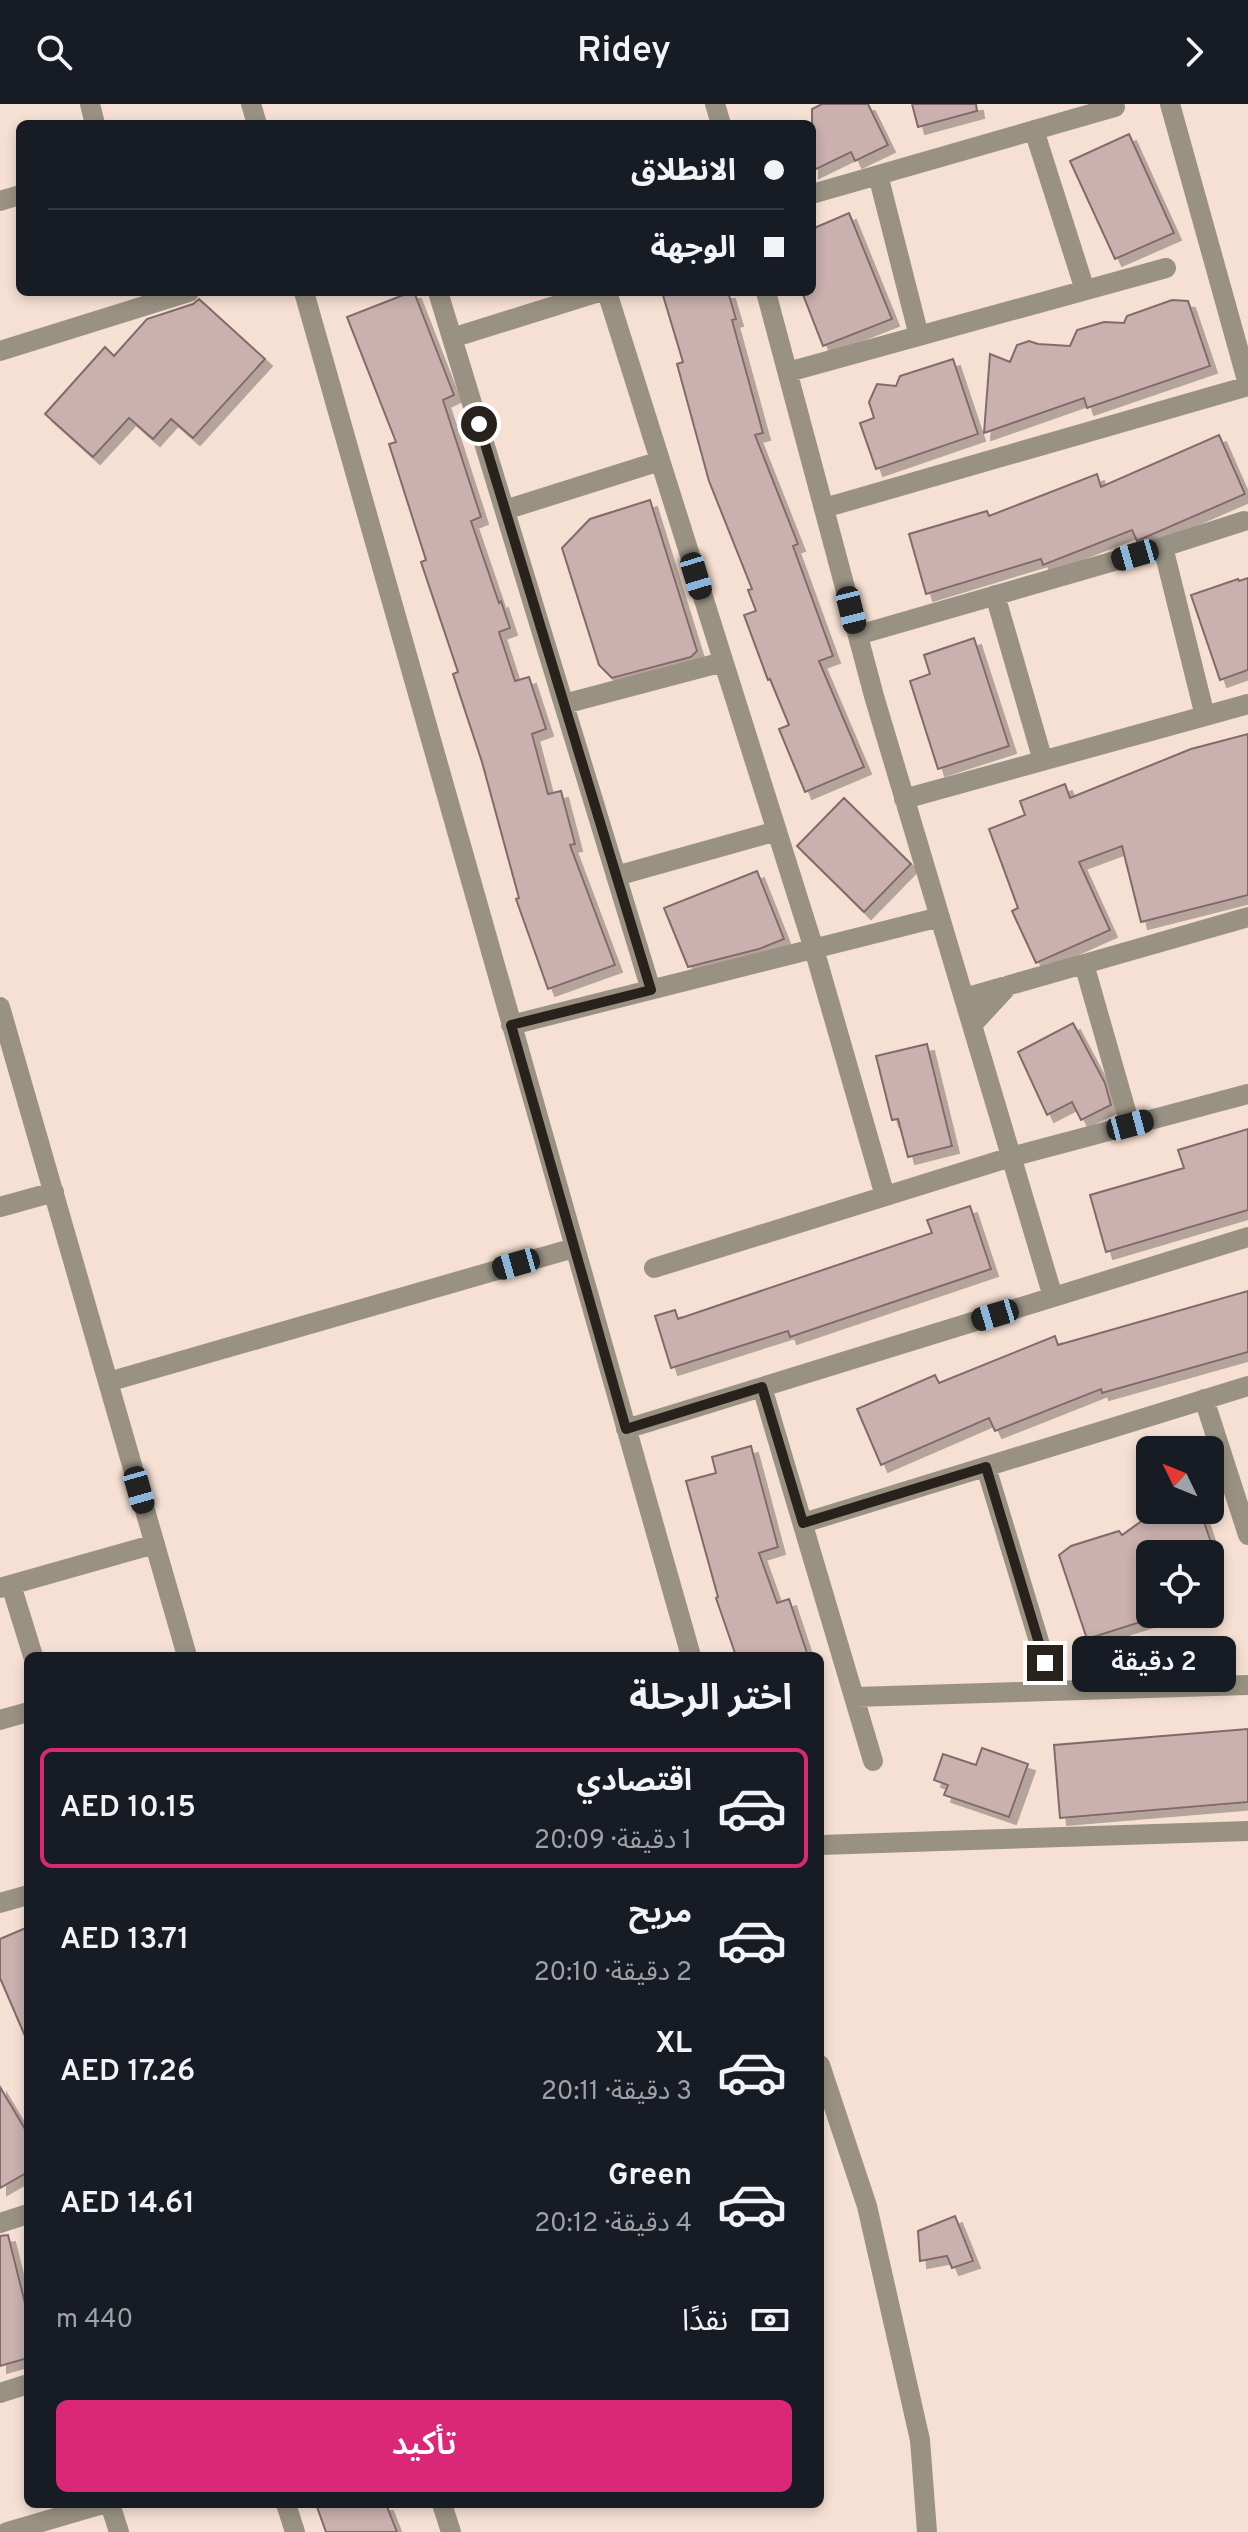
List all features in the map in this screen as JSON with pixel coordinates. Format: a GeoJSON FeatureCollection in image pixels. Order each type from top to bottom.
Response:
{"type":"FeatureCollection","features":[{"type":"Feature","properties":{"kind":"street"},"geometry":{"type":"LineString","coordinates":[[824,508],[1248,385],[1170,104]]}},
{"type":"Feature","properties":{"kind":"street"},"geometry":{"type":"LineString","coordinates":[[816,193],[1115,107]]}},
{"type":"Feature","properties":{"kind":"street"},"geometry":{"type":"LineString","coordinates":[[1034,130],[1085,290]]}},
{"type":"Feature","properties":{"kind":"street"},"geometry":{"type":"LineString","coordinates":[[878,175],[919,336]]}},
{"type":"Feature","properties":{"kind":"street"},"geometry":{"type":"LineString","coordinates":[[788,372],[1166,268]]}},
{"type":"Feature","properties":{"kind":"street"},"geometry":{"type":"LineString","coordinates":[[0,351],[176,296]]}},
{"type":"Feature","properties":{"kind":"street"},"geometry":{"type":"LineString","coordinates":[[305,296],[690,1652]]}},
{"type":"Feature","properties":{"kind":"street"},"geometry":{"type":"LineString","coordinates":[[439,296],[651,990]]}},
{"type":"Feature","properties":{"kind":"street"},"geometry":{"type":"LineString","coordinates":[[452,338],[586,296]]}},
{"type":"Feature","properties":{"kind":"street"},"geometry":{"type":"LineString","coordinates":[[608,296],[814,949],[885,1196]]}},
{"type":"Feature","properties":{"kind":"street"},"geometry":{"type":"LineString","coordinates":[[767,296],[904,799],[1053,1297]]}},
{"type":"Feature","properties":{"kind":"street"},"geometry":{"type":"LineString","coordinates":[[505,510],[660,461]]}},
{"type":"Feature","properties":{"kind":"street"},"geometry":{"type":"LineString","coordinates":[[858,635],[1244,521]]}},
{"type":"Feature","properties":{"kind":"street"},"geometry":{"type":"LineString","coordinates":[[1163,547],[1205,716]]}},
{"type":"Feature","properties":{"kind":"street"},"geometry":{"type":"LineString","coordinates":[[995,595],[1043,761]]}},
{"type":"Feature","properties":{"kind":"street"},"geometry":{"type":"LineString","coordinates":[[564,704],[723,662]]}},
{"type":"Feature","properties":{"kind":"street"},"geometry":{"type":"LineString","coordinates":[[904,799],[1248,704]]}},
{"type":"Feature","properties":{"kind":"street"},"geometry":{"type":"LineString","coordinates":[[616,876],[777,831]]}},
{"type":"Feature","properties":{"kind":"street"},"geometry":{"type":"LineString","coordinates":[[511,1025],[940,917]]}},
{"type":"Feature","properties":{"kind":"street"},"geometry":{"type":"LineString","coordinates":[[964,998],[1248,917]]}},
{"type":"Feature","properties":{"kind":"street"},"geometry":{"type":"LineString","coordinates":[[1084,964],[1130,1125]]}},
{"type":"Feature","properties":{"kind":"street"},"geometry":{"type":"LineString","coordinates":[[972,1025],[1009,985]]}},
{"type":"Feature","properties":{"kind":"street"},"geometry":{"type":"LineString","coordinates":[[0,1007],[186,1652]]}},
{"type":"Feature","properties":{"kind":"street"},"geometry":{"type":"LineString","coordinates":[[654,1268],[1011,1157],[1248,1094]]}},
{"type":"Feature","properties":{"kind":"street"},"geometry":{"type":"LineString","coordinates":[[0,1207],[54,1192]]}},
{"type":"Feature","properties":{"kind":"street"},"geometry":{"type":"LineString","coordinates":[[626,1429],[1248,1237]]}},
{"type":"Feature","properties":{"kind":"street"},"geometry":{"type":"LineString","coordinates":[[108,1382],[574,1248]]}},
{"type":"Feature","properties":{"kind":"street"},"geometry":{"type":"LineString","coordinates":[[803,1523],[1248,1386]]}},
{"type":"Feature","properties":{"kind":"street"},"geometry":{"type":"LineString","coordinates":[[762,1387],[873,1761]]}},
{"type":"Feature","properties":{"kind":"street"},"geometry":{"type":"LineString","coordinates":[[1204,1399],[1248,1535]]}},
{"type":"Feature","properties":{"kind":"street"},"geometry":{"type":"LineString","coordinates":[[986,1467],[1054,1691]]}},
{"type":"Feature","properties":{"kind":"street"},"geometry":{"type":"LineString","coordinates":[[31,1652],[5,1586],[155,1544]]}},
{"type":"Feature","properties":{"kind":"street"},"geometry":{"type":"LineString","coordinates":[[855,1697],[1248,1685]]}},
{"type":"Feature","properties":{"kind":"street"},"geometry":{"type":"LineString","coordinates":[[0,1720],[24,1713]]}},
{"type":"Feature","properties":{"kind":"street"},"geometry":{"type":"LineString","coordinates":[[824,1845],[1248,1831]]}},
{"type":"Feature","properties":{"kind":"street"},"geometry":{"type":"LineString","coordinates":[[0,1903],[24,1896]]}},
{"type":"Feature","properties":{"kind":"street"},"geometry":{"type":"LineString","coordinates":[[824,2077],[867,2206],[920,2440],[927,2532]]}},
{"type":"Feature","properties":{"kind":"street"},"geometry":{"type":"LineString","coordinates":[[0,2223],[24,2216]]}},
{"type":"Feature","properties":{"kind":"street"},"geometry":{"type":"LineString","coordinates":[[0,2393],[24,2385]]}},
{"type":"Feature","properties":{"kind":"street"},"geometry":{"type":"LineString","coordinates":[[7,2532],[89,2508]]}},
{"type":"Feature","properties":{"kind":"street"},"geometry":{"type":"LineString","coordinates":[[111,2508],[119,2532]]}},
{"type":"Feature","properties":{"kind":"street"},"geometry":{"type":"LineString","coordinates":[[287,2508],[295,2532]]}},
{"type":"Feature","properties":{"kind":"street"},"geometry":{"type":"LineString","coordinates":[[443,2508],[451,2532]]}},
{"type":"Feature","properties":{"kind":"building"},"geometry":{"type":"Polygon","coordinates":[[[822,104],[868,104],[888,145],[855,161],[851,152],[816,169],[816,120],[812,120],[812,109],[822,104]]]}},
{"type":"Feature","properties":{"kind":"building"},"geometry":{"type":"Polygon","coordinates":[[[912,104],[976,104],[977,111],[918,127],[912,104]]]}},
{"type":"Feature","properties":{"kind":"building"},"geometry":{"type":"Polygon","coordinates":[[[1129,134],[1174,233],[1115,259],[1070,161],[1129,134]]]}},
{"type":"Feature","properties":{"kind":"building"},"geometry":{"type":"Polygon","coordinates":[[[849,213],[892,319],[823,346],[804,296],[816,296],[816,227],[849,213]]]}},
{"type":"Feature","properties":{"kind":"building"},"geometry":{"type":"Polygon","coordinates":[[[401,296],[416,296],[454,395],[443,400],[481,517],[471,521],[510,628],[499,632],[515,681],[529,677],[546,729],[532,734],[548,794],[561,791],[575,844],[570,845],[615,965],[548,989],[516,899],[519,898],[482,762],[453,674],[458,672],[421,562],[426,560],[389,444],[396,442],[347,317],[401,296]]]}},
{"type":"Feature","properties":{"kind":"building"},"geometry":{"type":"Polygon","coordinates":[[[663,296],[729,296],[736,319],[732,320],[763,433],[755,435],[798,544],[793,546],[833,656],[819,661],[864,767],[805,792],[779,729],[789,725],[744,615],[756,611],[748,590],[752,589],[709,481],[677,364],[683,362],[663,296]]]}},
{"type":"Feature","properties":{"kind":"building"},"geometry":{"type":"Polygon","coordinates":[[[199,299],[265,359],[193,438],[171,419],[153,439],[129,418],[93,457],[45,414],[105,347],[114,356],[147,319],[193,304],[199,299]]]}},
{"type":"Feature","properties":{"kind":"building"},"geometry":{"type":"Polygon","coordinates":[[[1172,300],[1188,301],[1210,366],[1087,408],[1084,398],[984,433],[990,354],[1010,362],[1017,345],[1029,341],[1070,346],[1077,330],[1104,322],[1124,323],[1127,316],[1172,300]]]}},
{"type":"Feature","properties":{"kind":"building"},"geometry":{"type":"Polygon","coordinates":[[[953,359],[978,434],[876,469],[860,423],[874,418],[869,402],[877,384],[896,386],[900,376],[953,359]]]}},
{"type":"Feature","properties":{"kind":"building"},"geometry":{"type":"Polygon","coordinates":[[[1219,435],[1245,494],[1137,541],[1132,530],[1043,565],[1041,559],[926,594],[909,534],[987,511],[989,516],[1097,474],[1101,487],[1219,435]]]}},
{"type":"Feature","properties":{"kind":"building"},"geometry":{"type":"Polygon","coordinates":[[[650,500],[697,651],[691,657],[612,678],[599,665],[562,548],[590,519],[650,500]]]}},
{"type":"Feature","properties":{"kind":"building"},"geometry":{"type":"Polygon","coordinates":[[[1248,578],[1248,670],[1220,680],[1191,595],[1248,578]]]}},
{"type":"Feature","properties":{"kind":"building"},"geometry":{"type":"Polygon","coordinates":[[[974,638],[1009,746],[938,769],[910,681],[930,674],[924,655],[974,638]]]}},
{"type":"Feature","properties":{"kind":"building"},"geometry":{"type":"Polygon","coordinates":[[[1248,734],[1248,895],[1141,922],[1122,846],[1079,862],[1110,930],[1036,963],[1012,911],[1018,908],[989,829],[1025,815],[1020,801],[1065,784],[1070,798],[1191,749],[1248,734]]]}},
{"type":"Feature","properties":{"kind":"building"},"geometry":{"type":"Polygon","coordinates":[[[844,798],[911,864],[864,912],[797,846],[844,798]]]}},
{"type":"Feature","properties":{"kind":"building"},"geometry":{"type":"Polygon","coordinates":[[[757,871],[784,939],[759,949],[688,967],[664,908],[757,871]]]}},
{"type":"Feature","properties":{"kind":"building"},"geometry":{"type":"Polygon","coordinates":[[[1073,1023],[1105,1083],[1111,1105],[1081,1120],[1072,1102],[1047,1115],[1018,1052],[1073,1023]]]}},
{"type":"Feature","properties":{"kind":"building"},"geometry":{"type":"Polygon","coordinates":[[[927,1044],[952,1146],[908,1157],[898,1119],[892,1120],[876,1056],[927,1044]]]}},
{"type":"Feature","properties":{"kind":"building"},"geometry":{"type":"Polygon","coordinates":[[[1248,1129],[1248,1210],[1106,1252],[1090,1195],[1184,1168],[1178,1150],[1248,1129]]]}},
{"type":"Feature","properties":{"kind":"building"},"geometry":{"type":"Polygon","coordinates":[[[970,1206],[991,1269],[790,1337],[788,1331],[671,1368],[655,1316],[675,1310],[678,1319],[932,1233],[927,1220],[970,1206]]]}},
{"type":"Feature","properties":{"kind":"building"},"geometry":{"type":"Polygon","coordinates":[[[1248,1291],[1248,1352],[1102,1393],[1101,1389],[995,1431],[989,1418],[881,1465],[857,1409],[935,1375],[939,1383],[1055,1336],[1058,1345],[1248,1291]]]}},
{"type":"Feature","properties":{"kind":"building"},"geometry":{"type":"Polygon","coordinates":[[[751,1446],[778,1547],[759,1553],[777,1603],[789,1599],[807,1652],[735,1652],[716,1598],[686,1481],[716,1473],[712,1457],[751,1446]]]}},
{"type":"Feature","properties":{"kind":"building"},"geometry":{"type":"Polygon","coordinates":[[[1137,1524],[1205,1524],[1210,1540],[1136,1540],[1136,1623],[1087,1639],[1059,1555],[1071,1546],[1119,1531],[1122,1535],[1137,1524]]]}},
{"type":"Feature","properties":{"kind":"building"},"geometry":{"type":"Polygon","coordinates":[[[1248,1729],[1248,1802],[1060,1818],[1054,1745],[1248,1729]]]}},
{"type":"Feature","properties":{"kind":"building"},"geometry":{"type":"Polygon","coordinates":[[[982,1748],[1028,1764],[1009,1817],[944,1795],[948,1785],[934,1780],[943,1754],[976,1765],[982,1748]]]}},
{"type":"Feature","properties":{"kind":"building"},"geometry":{"type":"Polygon","coordinates":[[[24,1929],[24,2034],[0,1978],[0,1939],[24,1929]]]}},
{"type":"Feature","properties":{"kind":"building"},"geometry":{"type":"Polygon","coordinates":[[[0,2087],[24,2127],[24,2174],[0,2188],[0,2087]]]}},
{"type":"Feature","properties":{"kind":"building"},"geometry":{"type":"Polygon","coordinates":[[[955,2216],[973,2261],[952,2268],[947,2256],[920,2261],[918,2231],[955,2216]]]}},
{"type":"Feature","properties":{"kind":"building"},"geometry":{"type":"Polygon","coordinates":[[[8,2235],[24,2299],[24,2359],[0,2366],[0,2236],[8,2235]]]}},
{"type":"Feature","properties":{"kind":"building"},"geometry":{"type":"Polygon","coordinates":[[[317,2508],[388,2508],[397,2532],[326,2532],[317,2508]]]}},
{"type":"Feature","properties":{"kind":"route"},"geometry":{"type":"LineString","coordinates":[[479,424],[651,990],[511,1025],[626,1429],[762,1387],[803,1523],[986,1467],[1045,1663]]}}]}
